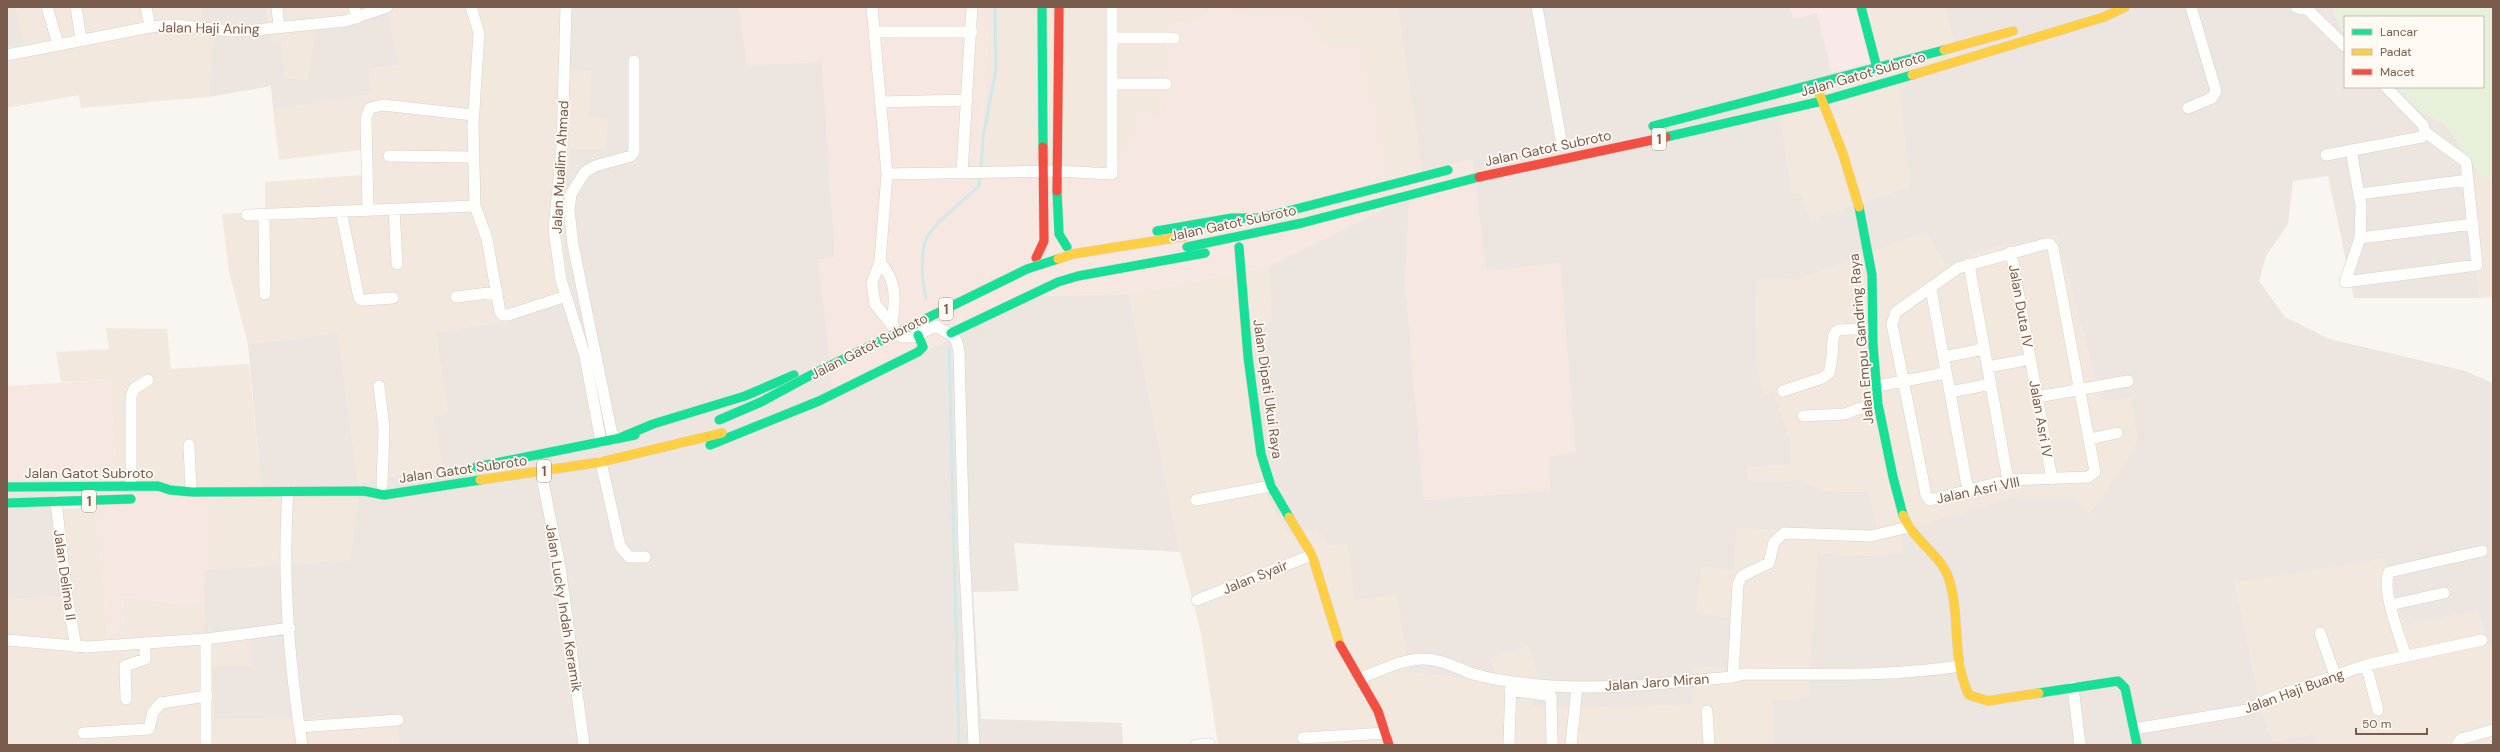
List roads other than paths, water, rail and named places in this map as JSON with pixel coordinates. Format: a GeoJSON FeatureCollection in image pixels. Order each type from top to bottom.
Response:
{"type":"FeatureCollection","features":[{"type":"Feature","properties":{"kind":"main road"},"geometry":{"type":"LineString","coordinates":[[1036,258],[1044,241],[1042,7]]}},
{"type":"Feature","properties":{"kind":"main road"},"geometry":{"type":"LineString","coordinates":[[1058,7],[1056,171],[1059,234],[1067,247]]}},
{"type":"Feature","properties":{"kind":"main road"},"geometry":{"type":"LineString","coordinates":[[1860,7],[1877,68]]}},
{"type":"Feature","properties":{"kind":"main road","name":"Jalan Gatot Subroto"},"geometry":{"type":"LineString","coordinates":[[1056,272],[1266,231],[1450,183],[1727,124],[1822,101],[1986,54],[2103,12],[2125,7]]}},
{"type":"Feature","properties":{"kind":"main road","name":"Jalan Gatot Subroto"},"geometry":{"type":"LineString","coordinates":[[1640,128],[1815,85],[2022,29]]}},
{"type":"Feature","properties":{"kind":"main road","name":"Jalan Empu Gandring Raya"},"geometry":{"type":"LineString","coordinates":[[1815,85],[1840,143],[1861,214],[1871,268],[1872,330],[1879,406],[1886,448],[1909,527],[1944,567],[1947,573],[1960,666],[1969,695],[1988,701],[2112,680],[2122,684],[2125,688],[2137,745]]}},
{"type":"Feature","properties":{"kind":"main road","name":"Jalan Gatot Subroto"},"geometry":{"type":"LineString","coordinates":[[714,421],[761,402],[810,376],[1027,269],[1073,254],[1186,236],[1455,168]]}},
{"type":"Feature","properties":{"kind":"main road"},"geometry":{"type":"LineString","coordinates":[[617,438],[653,424],[745,396],[944,303],[1036,258],[1067,247],[1232,218],[1262,218]]}},
{"type":"Feature","properties":{"kind":"main road","name":"Jalan Dipati Ukui Raya"},"geometry":{"type":"LineString","coordinates":[[1266,231],[1235,248],[1261,454],[1271,486],[1312,555],[1340,644],[1378,711],[1389,745]]}},
{"type":"Feature","properties":{"kind":"main road"},"geometry":{"type":"LineString","coordinates":[[951,333],[1058,282],[1078,276],[1217,251]]}},
{"type":"Feature","properties":{"kind":"main road"},"geometry":{"type":"LineString","coordinates":[[936,326],[933,316],[944,303]]}},
{"type":"Feature","properties":{"kind":"main road","name":"Jalan Gatot Subroto"},"geometry":{"type":"LineString","coordinates":[[900,345],[948,322]]}},
{"type":"Feature","properties":{"kind":"main road"},"geometry":{"type":"LineString","coordinates":[[628,456],[668,456],[719,443],[746,432],[818,401],[918,352],[923,347],[918,335]]}},
{"type":"Feature","properties":{"kind":"main road","name":"Jalan Gatot Subroto"},"geometry":{"type":"LineString","coordinates":[[364,490],[384,495],[601,462],[722,433],[777,407]]}},
{"type":"Feature","properties":{"kind":"main road","name":"Jalan Gatot Subroto"},"geometry":{"type":"LineString","coordinates":[[468,469],[617,438],[671,429]]}},
{"type":"Feature","properties":{"kind":"main road","name":"Jalan Gatot Subroto"},"geometry":{"type":"LineString","coordinates":[[7,487],[158,486],[170,490],[191,491],[288,492],[364,490],[386,484]]}},
{"type":"Feature","properties":{"kind":"main road","name":"Jalan Gatot Subroto"},"geometry":{"type":"LineString","coordinates":[[158,497],[170,490]]}},
{"type":"Feature","properties":{"kind":"main road","name":"Jalan Gatot Subroto"},"geometry":{"type":"LineString","coordinates":[[7,503],[139,498]]}},
{"type":"Feature","properties":{"kind":"street"},"geometry":{"type":"LineString","coordinates":[[48,7],[58,44]]}},
{"type":"Feature","properties":{"kind":"street"},"geometry":{"type":"LineString","coordinates":[[76,7],[81,39]]}},
{"type":"Feature","properties":{"kind":"street"},"geometry":{"type":"LineString","coordinates":[[146,7],[150,27]]}},
{"type":"Feature","properties":{"kind":"street"},"geometry":{"type":"LineString","coordinates":[[277,7],[279,27]]}},
{"type":"Feature","properties":{"kind":"street"},"geometry":{"type":"LineString","coordinates":[[354,7],[357,18]]}},
{"type":"Feature","properties":{"kind":"street","name":"Jalan Haji Aning"},"geometry":{"type":"LineString","coordinates":[[7,55],[81,39],[150,27],[183,26],[231,31],[279,27],[357,18],[387,7]]}},
{"type":"Feature","properties":{"kind":"street"},"geometry":{"type":"LineString","coordinates":[[471,7],[479,33],[473,115],[475,206],[487,239],[500,312],[504,316],[566,296]]}},
{"type":"Feature","properties":{"kind":"street","name":"Jalan Mualim Ahmad"},"geometry":{"type":"LineString","coordinates":[[566,7],[562,147],[554,230],[566,296],[585,356],[601,442]]}},
{"type":"Feature","properties":{"kind":"street"},"geometry":{"type":"LineString","coordinates":[[872,7],[887,174],[880,262],[872,283],[875,304],[902,337],[910,338],[936,326],[951,333],[957,342],[959,352],[964,549],[974,745]]}},
{"type":"Feature","properties":{"kind":"street"},"geometry":{"type":"LineString","coordinates":[[967,173],[967,100],[972,32],[972,7]]}},
{"type":"Feature","properties":{"kind":"street"},"geometry":{"type":"LineString","coordinates":[[887,174],[990,174],[1056,171],[1112,174],[1112,7]]}},
{"type":"Feature","properties":{"kind":"street"},"geometry":{"type":"LineString","coordinates":[[1537,7],[1562,145]]}},
{"type":"Feature","properties":{"kind":"street"},"geometry":{"type":"LineString","coordinates":[[2188,108],[2212,98],[2216,91],[2191,7]]}},
{"type":"Feature","properties":{"kind":"street"},"geometry":{"type":"LineString","coordinates":[[2303,7],[2344,45]]}},
{"type":"Feature","properties":{"kind":"street"},"geometry":{"type":"LineString","coordinates":[[874,32],[972,32]]}},
{"type":"Feature","properties":{"kind":"street"},"geometry":{"type":"LineString","coordinates":[[1112,38],[1174,38]]}},
{"type":"Feature","properties":{"kind":"street"},"geometry":{"type":"LineString","coordinates":[[617,438],[574,245],[569,210],[571,194],[584,172],[596,166],[626,158],[634,152],[634,61]]}},
{"type":"Feature","properties":{"kind":"street"},"geometry":{"type":"LineString","coordinates":[[1112,84],[1166,84]]}},
{"type":"Feature","properties":{"kind":"street"},"geometry":{"type":"LineString","coordinates":[[2351,150],[2361,206],[2360,238],[2345,282],[2477,266],[2466,162],[2425,132],[2421,122],[2387,88]]}},
{"type":"Feature","properties":{"kind":"street"},"geometry":{"type":"LineString","coordinates":[[880,102],[967,100]]}},
{"type":"Feature","properties":{"kind":"street"},"geometry":{"type":"LineString","coordinates":[[368,210],[366,118],[370,108],[383,105],[473,115]]}},
{"type":"Feature","properties":{"kind":"street"},"geometry":{"type":"LineString","coordinates":[[2326,154],[2418,139],[2425,132]]}},
{"type":"Feature","properties":{"kind":"street"},"geometry":{"type":"LineString","coordinates":[[389,156],[473,157]]}},
{"type":"Feature","properties":{"kind":"street"},"geometry":{"type":"LineString","coordinates":[[2359,194],[2468,180]]}},
{"type":"Feature","properties":{"kind":"street"},"geometry":{"type":"LineString","coordinates":[[247,215],[475,206]]}},
{"type":"Feature","properties":{"kind":"street"},"geometry":{"type":"LineString","coordinates":[[394,209],[397,264]]}},
{"type":"Feature","properties":{"kind":"street"},"geometry":{"type":"LineString","coordinates":[[341,211],[359,298],[363,300],[393,298]]}},
{"type":"Feature","properties":{"kind":"street"},"geometry":{"type":"LineString","coordinates":[[264,215],[265,294]]}},
{"type":"Feature","properties":{"kind":"street"},"geometry":{"type":"LineString","coordinates":[[2360,238],[2473,224]]}},
{"type":"Feature","properties":{"kind":"street"},"geometry":{"type":"LineString","coordinates":[[1903,382],[1892,320],[1896,312],[1931,289],[1958,268],[2011,252],[2045,244],[2053,248],[2079,390],[2090,439],[2117,433]]}},
{"type":"Feature","properties":{"kind":"street","name":"Jalan Duta IV"},"geometry":{"type":"LineString","coordinates":[[2011,252],[2030,359]]}},
{"type":"Feature","properties":{"kind":"street"},"geometry":{"type":"LineString","coordinates":[[880,262],[890,274],[895,300],[893,327]]}},
{"type":"Feature","properties":{"kind":"street"},"geometry":{"type":"LineString","coordinates":[[1969,264],[2008,480]]}},
{"type":"Feature","properties":{"kind":"street"},"geometry":{"type":"LineString","coordinates":[[1931,289],[1968,491]]}},
{"type":"Feature","properties":{"kind":"street"},"geometry":{"type":"LineString","coordinates":[[456,297],[497,292]]}},
{"type":"Feature","properties":{"kind":"street"},"geometry":{"type":"LineString","coordinates":[[1783,391],[1822,378],[1829,372],[1833,336],[1836,331],[1843,328],[1872,330]]}},
{"type":"Feature","properties":{"kind":"street"},"geometry":{"type":"LineString","coordinates":[[1943,357],[1984,349]]}},
{"type":"Feature","properties":{"kind":"street"},"geometry":{"type":"LineString","coordinates":[[1988,367],[2030,359]]}},
{"type":"Feature","properties":{"kind":"street","name":"Jalan Asri IV"},"geometry":{"type":"LineString","coordinates":[[2030,359],[2052,479]]}},
{"type":"Feature","properties":{"kind":"street"},"geometry":{"type":"LineString","coordinates":[[1877,386],[1946,373]]}},
{"type":"Feature","properties":{"kind":"street"},"geometry":{"type":"LineString","coordinates":[[131,486],[131,397],[134,389],[148,380]]}},
{"type":"Feature","properties":{"kind":"street"},"geometry":{"type":"LineString","coordinates":[[2037,397],[2128,381]]}},
{"type":"Feature","properties":{"kind":"street","name":"Jalan Asri VIII"},"geometry":{"type":"LineString","coordinates":[[1903,382],[1928,499],[1933,500],[2008,480],[2088,477],[2093,474],[2096,469],[2090,439]]}},
{"type":"Feature","properties":{"kind":"street"},"geometry":{"type":"LineString","coordinates":[[1950,392],[1991,384]]}},
{"type":"Feature","properties":{"kind":"street"},"geometry":{"type":"LineString","coordinates":[[379,386],[384,428],[386,484]]}},
{"type":"Feature","properties":{"kind":"street"},"geometry":{"type":"LineString","coordinates":[[1803,416],[1844,414],[1857,409],[1879,406]]}},
{"type":"Feature","properties":{"kind":"street"},"geometry":{"type":"LineString","coordinates":[[189,445],[191,491]]}},
{"type":"Feature","properties":{"kind":"street"},"geometry":{"type":"LineString","coordinates":[[601,462],[620,546],[629,557],[645,557]]}},
{"type":"Feature","properties":{"kind":"street","name":"Jalan Lucky Indah Keramik"},"geometry":{"type":"LineString","coordinates":[[541,472],[560,567],[584,745]]}},
{"type":"Feature","properties":{"kind":"street"},"geometry":{"type":"LineString","coordinates":[[1196,500],[1271,486]]}},
{"type":"Feature","properties":{"kind":"street"},"geometry":{"type":"LineString","coordinates":[[288,492],[284,544],[290,628],[302,745]]}},
{"type":"Feature","properties":{"kind":"street","name":"Jalan Delima II"},"geometry":{"type":"LineString","coordinates":[[56,502],[67,596],[76,647]]}},
{"type":"Feature","properties":{"kind":"street"},"geometry":{"type":"LineString","coordinates":[[1733,677],[1738,584],[1742,576],[1770,563],[1774,542],[1784,533],[1871,536],[1909,527]]}},
{"type":"Feature","properties":{"kind":"street"},"geometry":{"type":"LineString","coordinates":[[2406,656],[2390,605],[2387,584],[2389,572],[2482,551]]}},
{"type":"Feature","properties":{"kind":"street","name":"Jalan Syair"},"geometry":{"type":"LineString","coordinates":[[1198,600],[1312,555]]}},
{"type":"Feature","properties":{"kind":"street"},"geometry":{"type":"LineString","coordinates":[[2390,605],[2444,593]]}},
{"type":"Feature","properties":{"kind":"street"},"geometry":{"type":"LineString","coordinates":[[7,640],[35,641],[76,647],[206,639],[290,628]]}},
{"type":"Feature","properties":{"kind":"street"},"geometry":{"type":"LineString","coordinates":[[2320,633],[2335,675]]}},
{"type":"Feature","properties":{"kind":"street"},"geometry":{"type":"LineString","coordinates":[[206,639],[206,745]]}},
{"type":"Feature","properties":{"kind":"street","name":"Jalan Haji Buang"},"geometry":{"type":"LineString","coordinates":[[2134,729],[2247,710],[2268,699],[2366,665],[2482,640]]}},
{"type":"Feature","properties":{"kind":"street"},"geometry":{"type":"LineString","coordinates":[[126,699],[125,666],[145,659],[145,643]]}},
{"type":"Feature","properties":{"kind":"street","name":"Jalan Jaro Miran"},"geometry":{"type":"LineString","coordinates":[[1360,678],[1409,660],[1423,659],[1438,660],[1473,674],[1510,686],[1577,687],[1651,684],[1733,677],[1744,674],[1815,674],[1928,669],[1960,666]]}},
{"type":"Feature","properties":{"kind":"street"},"geometry":{"type":"LineString","coordinates":[[2366,665],[2378,710]]}},
{"type":"Feature","properties":{"kind":"street"},"geometry":{"type":"LineString","coordinates":[[1509,743],[1510,686],[1551,696],[1552,744]]}},
{"type":"Feature","properties":{"kind":"street"},"geometry":{"type":"LineString","coordinates":[[1571,745],[1577,687]]}},
{"type":"Feature","properties":{"kind":"street"},"geometry":{"type":"LineString","coordinates":[[2073,687],[2080,745]]}},
{"type":"Feature","properties":{"kind":"street"},"geometry":{"type":"LineString","coordinates":[[83,733],[149,729],[153,712],[161,702],[207,696]]}},
{"type":"Feature","properties":{"kind":"street"},"geometry":{"type":"LineString","coordinates":[[1707,711],[1709,745]]}},
{"type":"Feature","properties":{"kind":"street"},"geometry":{"type":"LineString","coordinates":[[299,727],[398,720]]}},
{"type":"Feature","properties":{"kind":"street"},"geometry":{"type":"LineString","coordinates":[[2457,745],[2460,739],[2493,730]]}},
{"type":"Feature","properties":{"kind":"street"},"geometry":{"type":"LineString","coordinates":[[1303,738],[1386,733]]}},
{"type":"Feature","properties":{"kind":"street"},"geometry":{"type":"LineString","coordinates":[[1196,745],[1209,744]]}},
{"type":"Feature","properties":{"kind":"waterway"},"geometry":{"type":"LineString","coordinates":[[981,170],[983,137],[996,69],[995,7]]}},
{"type":"Feature","properties":{"kind":"waterway"},"geometry":{"type":"LineString","coordinates":[[926,298],[922,265],[926,240],[933,228],[952,209],[979,186],[980,175]]}},
{"type":"Feature","properties":{"kind":"waterway"},"geometry":{"type":"LineString","coordinates":[[949,348],[959,745]]}}]}
